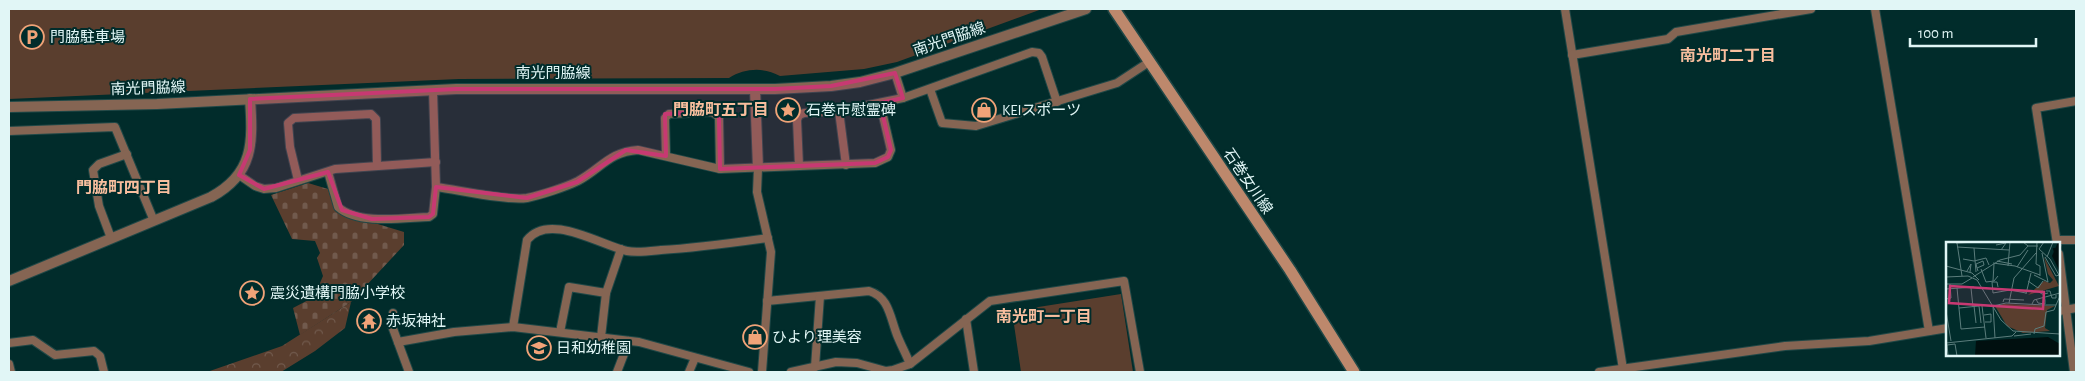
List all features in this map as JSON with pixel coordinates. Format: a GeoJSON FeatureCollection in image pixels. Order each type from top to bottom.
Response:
{"type":"FeatureCollection","features":[{"type":"Feature","properties":{"kind":"main road","name":"石巻女川線"},"geometry":{"type":"LineString","coordinates":[[1114,9],[1290,270],[1354,372]]}},
{"type":"Feature","properties":{"kind":"street","name":"南光門脇線"},"geometry":{"type":"LineString","coordinates":[[9,107],[157,104],[433,90],[573,88],[754,89],[831,86],[860,82],[895,73],[1086,9]]}},
{"type":"Feature","properties":{"kind":"street"},"geometry":{"type":"LineString","coordinates":[[1565,9],[1623,369]]}},
{"type":"Feature","properties":{"kind":"street"},"geometry":{"type":"LineString","coordinates":[[1572,55],[1668,39],[1676,32],[1811,9]]}},
{"type":"Feature","properties":{"kind":"street"},"geometry":{"type":"LineString","coordinates":[[1875,9],[1929,331]]}},
{"type":"Feature","properties":{"kind":"street"},"geometry":{"type":"LineString","coordinates":[[799,166],[797,120],[799,115],[839,111],[903,98],[1032,52],[1038,53],[1042,57],[1057,102]]}},
{"type":"Feature","properties":{"kind":"street"},"geometry":{"type":"LineString","coordinates":[[930,89],[942,123],[976,126],[1117,83],[1149,62]]}},
{"type":"Feature","properties":{"kind":"street"},"geometry":{"type":"LineString","coordinates":[[895,73],[903,98]]}},
{"type":"Feature","properties":{"kind":"street"},"geometry":{"type":"LineString","coordinates":[[754,89],[758,168],[757,192],[768,238],[771,261],[762,372]]}},
{"type":"Feature","properties":{"kind":"street"},"geometry":{"type":"LineString","coordinates":[[328,172],[338,206],[342,210],[372,219],[429,218],[433,214],[436,186],[433,90]]}},
{"type":"Feature","properties":{"kind":"street"},"geometry":{"type":"LineString","coordinates":[[9,282],[211,197],[227,187],[239,175],[247,161],[252,138],[250,99]]}},
{"type":"Feature","properties":{"kind":"street"},"geometry":{"type":"LineString","coordinates":[[2076,101],[2036,108],[2057,242],[2076,240]]}},
{"type":"Feature","properties":{"kind":"street"},"geometry":{"type":"LineString","coordinates":[[436,186],[513,198],[527,198],[577,182],[613,156],[626,150],[638,150],[720,169],[875,163],[888,157],[891,150],[880,103]]}},
{"type":"Feature","properties":{"kind":"street"},"geometry":{"type":"LineString","coordinates":[[839,111],[846,164]]}},
{"type":"Feature","properties":{"kind":"street"},"geometry":{"type":"LineString","coordinates":[[666,156],[665,118],[669,114],[712,112],[718,117],[720,169]]}},
{"type":"Feature","properties":{"kind":"street"},"geometry":{"type":"LineString","coordinates":[[298,180],[290,147],[288,123],[294,118],[371,114],[376,119],[376,166]]}},
{"type":"Feature","properties":{"kind":"street"},"geometry":{"type":"LineString","coordinates":[[9,132],[116,128],[154,221]]}},
{"type":"Feature","properties":{"kind":"street"},"geometry":{"type":"LineString","coordinates":[[111,238],[99,206],[94,170],[99,164],[128,154]]}},
{"type":"Feature","properties":{"kind":"street"},"geometry":{"type":"LineString","coordinates":[[239,175],[255,186],[264,189],[276,188],[335,169],[436,162]]}},
{"type":"Feature","properties":{"kind":"street"},"geometry":{"type":"LineString","coordinates":[[513,327],[527,240],[531,235],[547,228],[628,251],[678,249],[768,238]]}},
{"type":"Feature","properties":{"kind":"street"},"geometry":{"type":"LineString","coordinates":[[600,337],[606,293],[621,249]]}},
{"type":"Feature","properties":{"kind":"street"},"geometry":{"type":"LineString","coordinates":[[2060,273],[2062,310],[2074,372]]}},
{"type":"Feature","properties":{"kind":"street"},"geometry":{"type":"LineString","coordinates":[[791,372],[836,362],[857,362],[886,371],[910,364],[990,301],[1124,282],[1140,372]]}},
{"type":"Feature","properties":{"kind":"street"},"geometry":{"type":"LineString","coordinates":[[560,332],[569,287],[606,293]]}},
{"type":"Feature","properties":{"kind":"street"},"geometry":{"type":"LineString","coordinates":[[767,301],[869,291],[877,293],[889,308],[910,364]]}},
{"type":"Feature","properties":{"kind":"street"},"geometry":{"type":"LineString","coordinates":[[815,367],[820,296]]}},
{"type":"Feature","properties":{"kind":"street"},"geometry":{"type":"LineString","coordinates":[[2062,310],[2076,308]]}},
{"type":"Feature","properties":{"kind":"street"},"geometry":{"type":"LineString","coordinates":[[393,313],[392,326],[409,372]]}},
{"type":"Feature","properties":{"kind":"street"},"geometry":{"type":"LineString","coordinates":[[966,319],[974,372]]}},
{"type":"Feature","properties":{"kind":"street"},"geometry":{"type":"LineString","coordinates":[[398,342],[454,332],[513,327],[629,341],[749,372]]}},
{"type":"Feature","properties":{"kind":"street"},"geometry":{"type":"LineString","coordinates":[[1599,372],[1785,346],[1869,340],[1946,328]]}},
{"type":"Feature","properties":{"kind":"street"},"geometry":{"type":"LineString","coordinates":[[9,343],[32,340],[55,355],[94,351],[100,356],[104,372]]}},
{"type":"Feature","properties":{"kind":"street"},"geometry":{"type":"LineString","coordinates":[[617,372],[629,341]]}},
{"type":"Feature","properties":{"kind":"street"},"geometry":{"type":"LineString","coordinates":[[690,372],[695,358]]}},
{"type":"Feature","properties":{"kind":"street"},"geometry":{"type":"LineString","coordinates":[[9,364],[11,372]]}},
{"type":"Feature","properties":{"kind":"highlighted area"},"geometry":{"type":"Polygon","coordinates":[[[895,73],[903,98],[880,103],[891,150],[888,157],[875,163],[720,169],[719,117],[712,112],[665,114],[666,156],[626,150],[577,182],[527,198],[436,187],[433,214],[429,217],[372,219],[342,210],[328,172],[264,189],[239,175],[250,150],[250,99],[456,89],[775,89],[831,86],[895,73]]]}},
{"type":"Feature","properties":{"kind":"green space"},"geometry":{"type":"Polygon","coordinates":[[[9,9],[1042,9],[897,62],[864,69],[780,76],[768,71],[754,70],[741,72],[729,78],[459,79],[9,99],[9,9]]]}},
{"type":"Feature","properties":{"kind":"green space"},"geometry":{"type":"Polygon","coordinates":[[[308,183],[328,189],[335,211],[404,232],[404,245],[351,302],[300,335],[293,308],[314,297],[323,276],[317,258],[320,253],[315,241],[292,239],[271,195],[308,183]]]}},
{"type":"Feature","properties":{"kind":"green space"},"geometry":{"type":"Polygon","coordinates":[[[1121,294],[1133,372],[1021,372],[1012,311],[1121,294]]]}},
{"type":"Feature","properties":{"kind":"green space"},"geometry":{"type":"Polygon","coordinates":[[[351,302],[345,328],[315,351],[281,372],[207,372],[282,346],[351,302]]]}},
{"type":"Feature","properties":{"kind":"place","name":"門脇駐車場"},"geometry":{"type":"Point","coordinates":[32,37]}},
{"type":"Feature","properties":{"kind":"place","name":"石巻市慰霊碑"},"geometry":{"type":"Point","coordinates":[788,110]}},
{"type":"Feature","properties":{"kind":"place","name":"KEIスポーツ"},"geometry":{"type":"Point","coordinates":[984,110]}},
{"type":"Feature","properties":{"kind":"place","name":"震災遺構門脇小学校"},"geometry":{"type":"Point","coordinates":[252,293]}},
{"type":"Feature","properties":{"kind":"place","name":"赤坂神社"},"geometry":{"type":"Point","coordinates":[369,321]}},
{"type":"Feature","properties":{"kind":"place","name":"ひより理美容"},"geometry":{"type":"Point","coordinates":[755,337]}},
{"type":"Feature","properties":{"kind":"place","name":"日和幼稚園"},"geometry":{"type":"Point","coordinates":[539,348]}},
{"type":"Feature","properties":{"kind":"district","name":"南光町二丁目"},"geometry":{"type":"Point","coordinates":[1728,55]}},
{"type":"Feature","properties":{"kind":"district","name":"門脇町五丁目"},"geometry":{"type":"Point","coordinates":[721,109]}},
{"type":"Feature","properties":{"kind":"district","name":"門脇町四丁目"},"geometry":{"type":"Point","coordinates":[124,187]}},
{"type":"Feature","properties":{"kind":"district","name":"南光町一丁目"},"geometry":{"type":"Point","coordinates":[1044,316]}}]}
